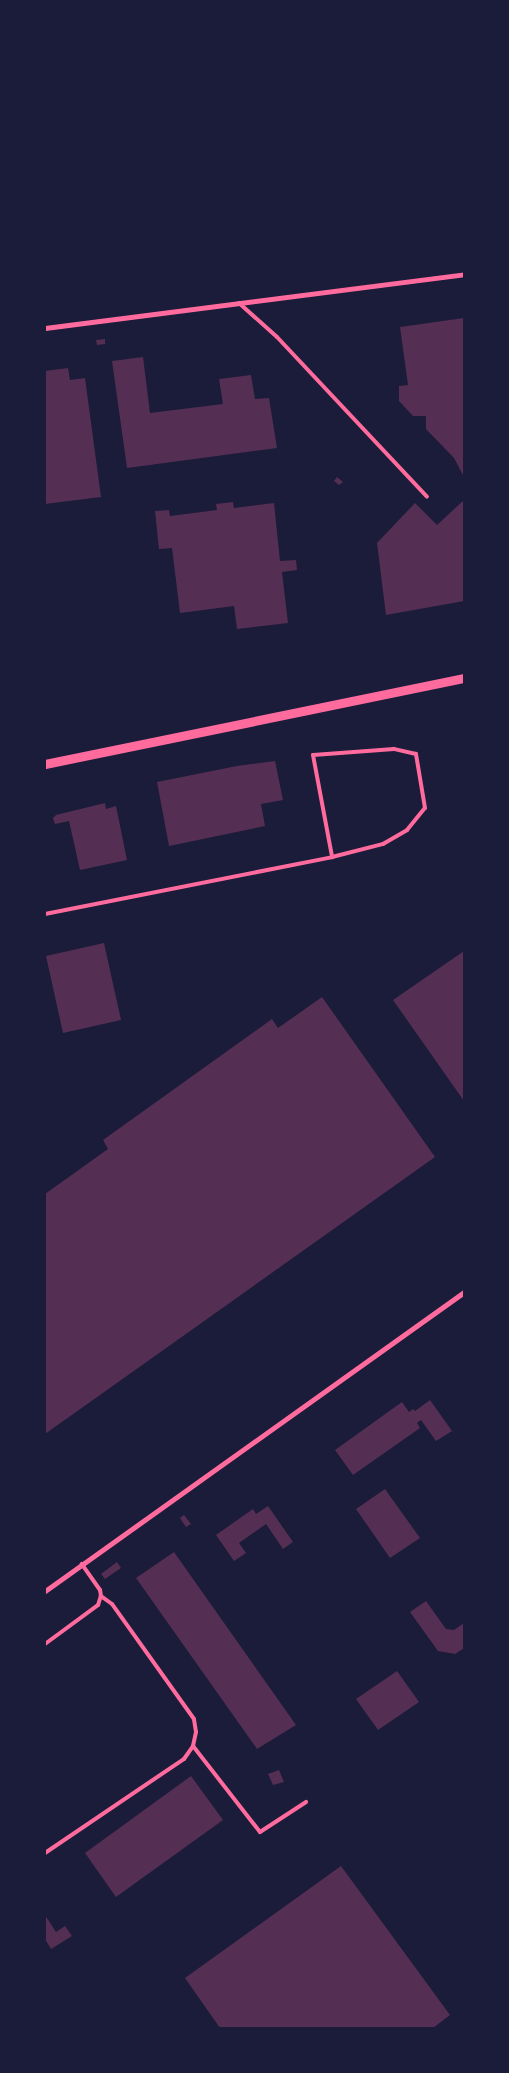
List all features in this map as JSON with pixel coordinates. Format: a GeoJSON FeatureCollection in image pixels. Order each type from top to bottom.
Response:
{"type":"FeatureCollection","features":[{"type":"Feature","properties":{"kind":"street"},"geometry":{"type":"LineString","coordinates":[[45,328],[464,274]]}},
{"type":"Feature","properties":{"kind":"street"},"geometry":{"type":"LineString","coordinates":[[45,764],[464,678]]}},
{"type":"Feature","properties":{"kind":"street"},"geometry":{"type":"LineString","coordinates":[[45,1591],[464,1292]]}},
{"type":"Feature","properties":{"kind":"lane"},"geometry":{"type":"LineString","coordinates":[[239,303],[277,337],[427,497]]}},
{"type":"Feature","properties":{"kind":"lane"},"geometry":{"type":"LineString","coordinates":[[45,914],[332,857],[383,844],[407,830],[425,808],[416,754],[394,749],[313,755],[332,857]]}},
{"type":"Feature","properties":{"kind":"lane"},"geometry":{"type":"LineString","coordinates":[[45,1853],[184,1759],[193,1746],[196,1732],[194,1719],[112,1604],[101,1596],[82,1564]]}},
{"type":"Feature","properties":{"kind":"lane"},"geometry":{"type":"LineString","coordinates":[[45,1644],[98,1605],[101,1596]]}},
{"type":"Feature","properties":{"kind":"lane"},"geometry":{"type":"LineString","coordinates":[[193,1746],[260,1832],[306,1802]]}},
{"type":"Feature","properties":{"kind":"building"},"geometry":{"type":"Polygon","coordinates":[[[464,318],[464,477],[454,458],[426,429],[426,416],[413,416],[399,401],[399,386],[408,385],[400,327],[464,318]]]}},
{"type":"Feature","properties":{"kind":"building"},"geometry":{"type":"Polygon","coordinates":[[[105,339],[105,344],[97,345],[96,340],[105,339]]]}},
{"type":"Feature","properties":{"kind":"building"},"geometry":{"type":"Polygon","coordinates":[[[143,357],[150,413],[223,404],[219,379],[251,375],[255,399],[269,398],[277,448],[127,468],[112,361],[143,357]]]}},
{"type":"Feature","properties":{"kind":"building"},"geometry":{"type":"Polygon","coordinates":[[[68,368],[70,380],[85,378],[101,497],[45,504],[45,371],[68,368]]]}},
{"type":"Feature","properties":{"kind":"building"},"geometry":{"type":"Polygon","coordinates":[[[337,477],[343,482],[339,485],[334,481],[337,477]]]}},
{"type":"Feature","properties":{"kind":"building"},"geometry":{"type":"Polygon","coordinates":[[[464,500],[464,601],[386,615],[377,543],[415,503],[437,525],[464,500]]]}},
{"type":"Feature","properties":{"kind":"building"},"geometry":{"type":"Polygon","coordinates":[[[233,502],[234,508],[274,503],[280,561],[296,560],[297,570],[282,572],[288,623],[237,629],[234,606],[180,613],[172,548],[159,549],[155,511],[169,510],[170,516],[217,510],[216,504],[233,502]]]}},
{"type":"Feature","properties":{"kind":"building"},"geometry":{"type":"Polygon","coordinates":[[[275,761],[283,800],[261,804],[265,826],[169,846],[157,782],[237,766],[275,761]]]}},
{"type":"Feature","properties":{"kind":"building"},"geometry":{"type":"Polygon","coordinates":[[[105,803],[106,809],[116,806],[127,860],[80,870],[69,821],[55,824],[53,818],[56,815],[105,803]]]}},
{"type":"Feature","properties":{"kind":"building"},"geometry":{"type":"Polygon","coordinates":[[[104,943],[121,1020],[63,1033],[46,956],[104,943]]]}},
{"type":"Feature","properties":{"kind":"building"},"geometry":{"type":"Polygon","coordinates":[[[464,951],[464,1101],[393,1000],[464,951]]]}},
{"type":"Feature","properties":{"kind":"building"},"geometry":{"type":"Polygon","coordinates":[[[322,997],[435,1157],[45,1434],[45,1194],[108,1149],[103,1140],[272,1019],[278,1028],[322,997]]]}},
{"type":"Feature","properties":{"kind":"building"},"geometry":{"type":"Polygon","coordinates":[[[430,1400],[452,1431],[436,1441],[421,1420],[417,1423],[420,1428],[353,1475],[335,1450],[402,1402],[409,1412],[413,1409],[415,1411],[430,1400]]]}},
{"type":"Feature","properties":{"kind":"building"},"geometry":{"type":"Polygon","coordinates":[[[385,1489],[420,1538],[390,1558],[356,1509],[385,1489]]]}},
{"type":"Feature","properties":{"kind":"building"},"geometry":{"type":"Polygon","coordinates":[[[268,1506],[293,1542],[283,1549],[266,1524],[239,1543],[246,1553],[234,1561],[216,1535],[253,1509],[256,1514],[268,1506]]]}},
{"type":"Feature","properties":{"kind":"building"},"geometry":{"type":"Polygon","coordinates":[[[184,1515],[191,1524],[186,1527],[180,1518],[184,1515]]]}},
{"type":"Feature","properties":{"kind":"building"},"geometry":{"type":"Polygon","coordinates":[[[174,1552],[296,1725],[257,1749],[136,1578],[174,1552]]]}},
{"type":"Feature","properties":{"kind":"building"},"geometry":{"type":"Polygon","coordinates":[[[117,1562],[121,1568],[105,1579],[101,1574],[117,1562]]]}},
{"type":"Feature","properties":{"kind":"building"},"geometry":{"type":"Polygon","coordinates":[[[426,1601],[446,1629],[454,1630],[464,1623],[464,1648],[455,1654],[438,1651],[410,1612],[426,1601]]]}},
{"type":"Feature","properties":{"kind":"building"},"geometry":{"type":"Polygon","coordinates":[[[397,1671],[419,1702],[378,1730],[356,1699],[397,1671]]]}},
{"type":"Feature","properties":{"kind":"building"},"geometry":{"type":"Polygon","coordinates":[[[279,1770],[284,1782],[273,1785],[268,1774],[279,1770]]]}},
{"type":"Feature","properties":{"kind":"building"},"geometry":{"type":"Polygon","coordinates":[[[191,1776],[223,1820],[116,1897],[85,1853],[191,1776]]]}},
{"type":"Feature","properties":{"kind":"building"},"geometry":{"type":"Polygon","coordinates":[[[341,1866],[450,2015],[433,2028],[220,2028],[185,1978],[341,1866]]]}},
{"type":"Feature","properties":{"kind":"building"},"geometry":{"type":"Polygon","coordinates":[[[45,1915],[56,1932],[65,1926],[72,1936],[51,1949],[45,1939],[45,1915]]]}}]}
